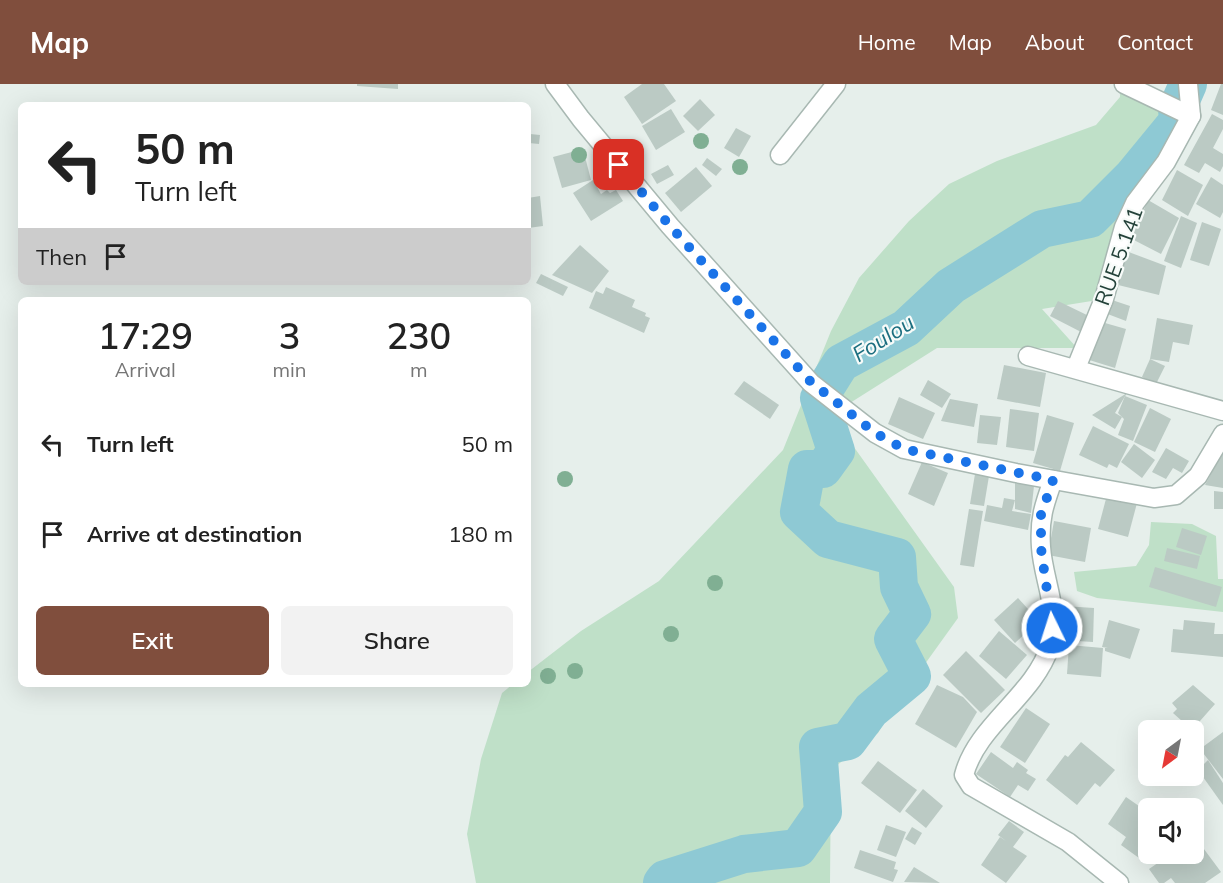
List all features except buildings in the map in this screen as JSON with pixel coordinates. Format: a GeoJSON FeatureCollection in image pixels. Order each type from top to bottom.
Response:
{"type":"FeatureCollection","features":[{"type":"Feature","properties":{"kind":"street"},"geometry":{"type":"LineString","coordinates":[[555,84],[581,119],[670,226],[811,382],[875,433],[904,449],[1154,498],[1176,495],[1198,476],[1223,434]]}},
{"type":"Feature","properties":{"kind":"street"},"geometry":{"type":"LineString","coordinates":[[780,155],[836,84]]}},
{"type":"Feature","properties":{"kind":"street"},"geometry":{"type":"LineString","coordinates":[[1124,84],[1191,116]]}},
{"type":"Feature","properties":{"kind":"street"},"geometry":{"type":"LineString","coordinates":[[1188,84],[1191,116]]}},
{"type":"Feature","properties":{"kind":"street","name":"RUE 5.141"},"geometry":{"type":"LineString","coordinates":[[1076,368],[1104,299],[1124,227],[1135,203],[1166,162],[1191,116]]}},
{"type":"Feature","properties":{"kind":"street"},"geometry":{"type":"LineString","coordinates":[[1028,356],[1223,411]]}},
{"type":"Feature","properties":{"kind":"street"},"geometry":{"type":"LineString","coordinates":[[1053,480],[1041,515],[1041,548],[1046,585],[1054,613],[1051,644],[1042,666],[1027,688],[984,737],[967,763],[964,775],[970,786],[1068,842],[1119,883]]}},
{"type":"Feature","properties":{"kind":"green space"},"geometry":{"type":"Polygon","coordinates":[[[1120,84],[1191,116],[1135,203],[1104,299],[1042,309],[1077,348],[937,348],[831,415],[954,587],[958,618],[889,714],[878,733],[831,770],[830,883],[476,883],[467,834],[481,759],[502,693],[509,687],[531,687],[531,670],[581,631],[659,581],[783,450],[831,331],[859,278],[909,221],[949,184],[997,161],[1096,125],[1120,97],[1120,84]]]}},
{"type":"Feature","properties":{"kind":"green space"},"geometry":{"type":"Polygon","coordinates":[[[1151,522],[1192,524],[1216,536],[1218,579],[1223,579],[1223,612],[1097,598],[1077,591],[1074,572],[1136,566],[1149,545],[1151,522]]]}},
{"type":"Feature","properties":{"kind":"waterway","name":"Foulou"},"geometry":{"type":"LineString","coordinates":[[662,883],[665,879],[744,854],[798,848],[823,812],[818,747],[848,741],[871,710],[912,676],[893,639],[912,614],[899,587],[897,557],[828,539],[799,512],[807,469],[823,469],[836,451],[819,398],[841,363],[906,328],[951,286],[1042,229],[1090,219],[1132,177],[1178,121],[1177,109],[1188,84]]}},
{"type":"Feature","properties":{"kind":"route"},"geometry":{"type":"LineString","coordinates":[[619,165],[716,279],[811,382],[875,433],[904,449],[1053,480],[1041,515],[1041,548],[1046,585],[1054,613],[1052,628]]}}]}
